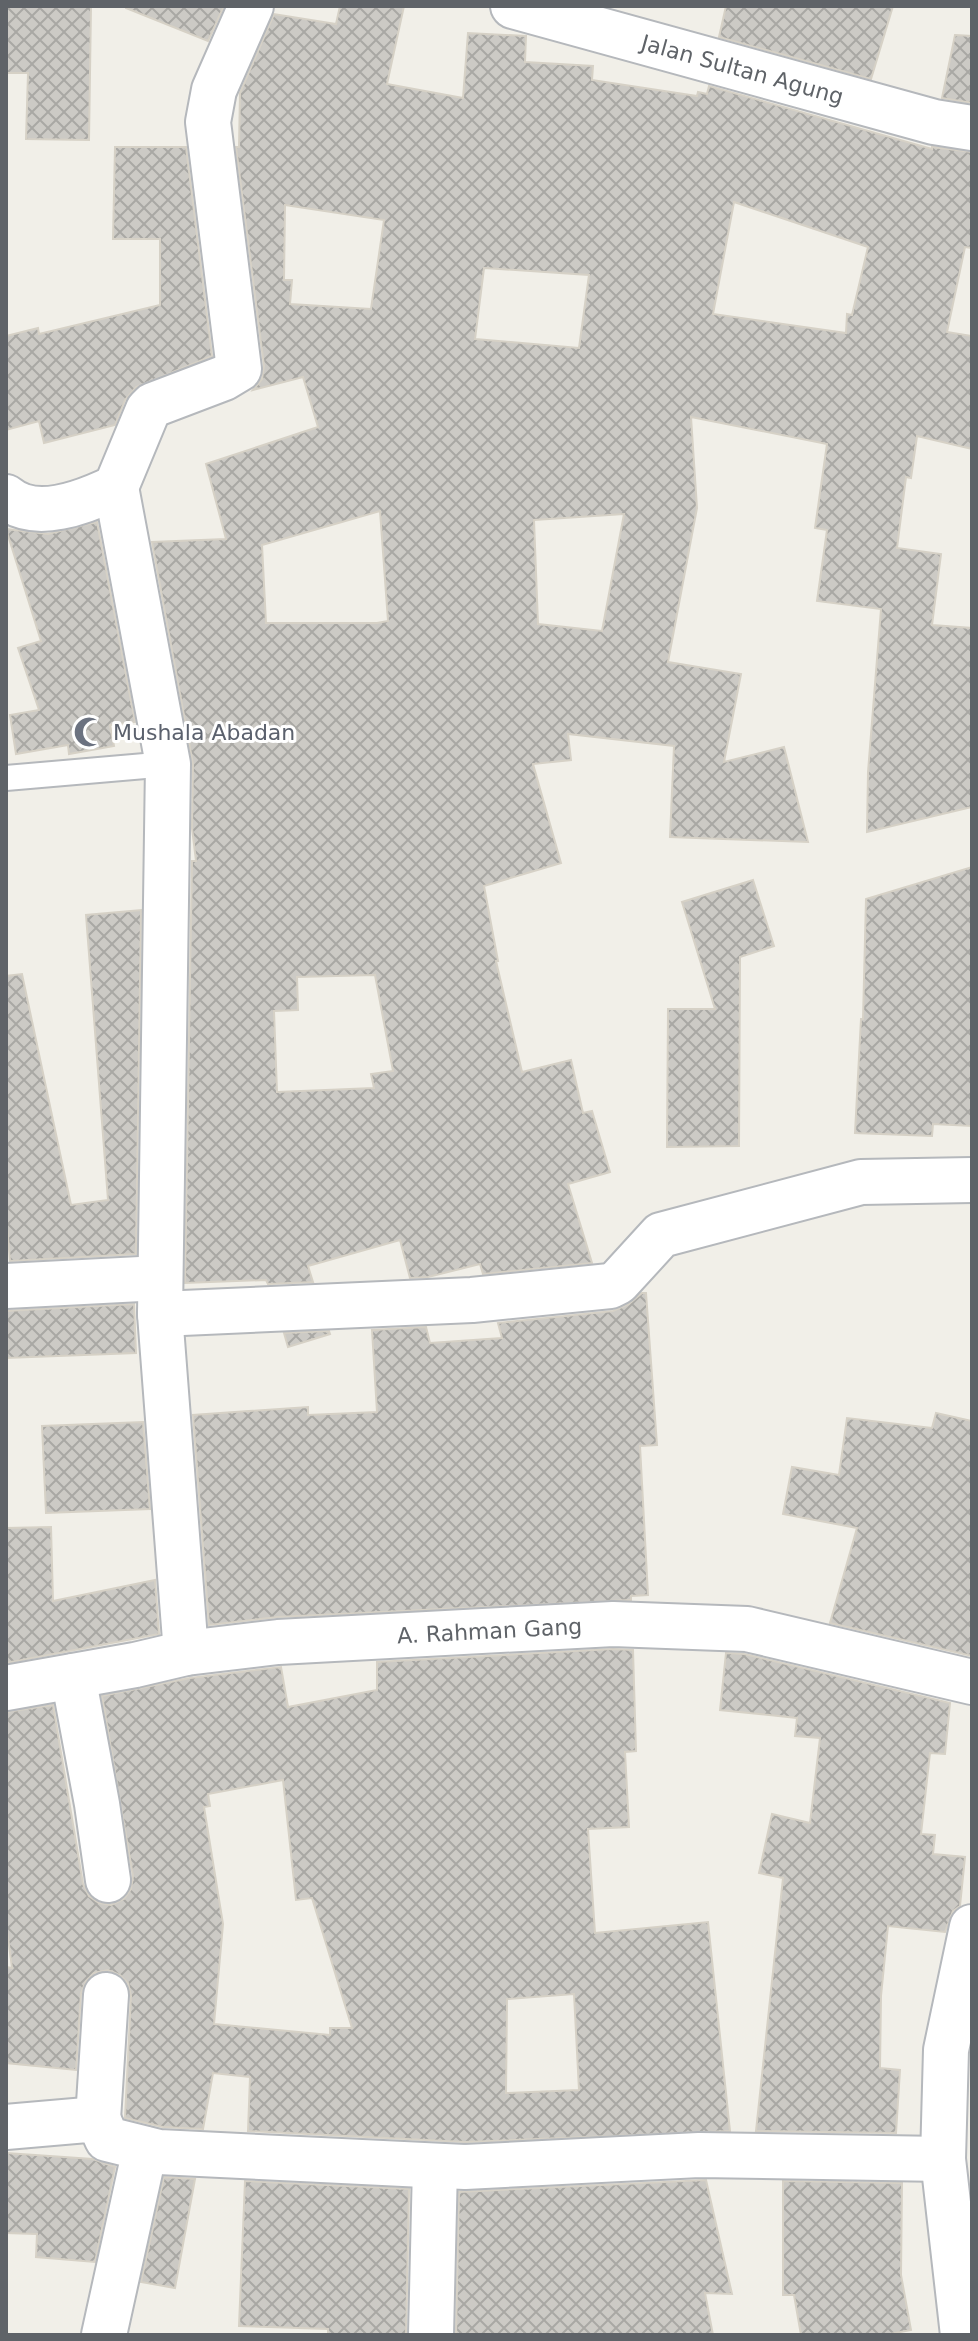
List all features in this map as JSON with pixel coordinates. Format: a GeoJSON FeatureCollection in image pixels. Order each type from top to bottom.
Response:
{"type":"FeatureCollection","features":[{"type":"Feature","properties":{"kind":"street"},"geometry":{"type":"LineString","coordinates":[[186,1653],[160,1296],[168,764],[116,487],[148,410],[153,405],[224,378],[239,369],[208,122],[214,90],[251,6]]}},
{"type":"Feature","properties":{"kind":"street","name":"Jalan Sultan Agung"},"geometry":{"type":"LineString","coordinates":[[513,6],[934,122],[972,128]]}},
{"type":"Feature","properties":{"kind":"street"},"geometry":{"type":"LineString","coordinates":[[6,497],[26,509],[72,503],[116,487]]}},
{"type":"Feature","properties":{"kind":"street"},"geometry":{"type":"LineString","coordinates":[[6,1286],[160,1296],[472,1300],[610,1286],[618,1282],[661,1235],[861,1182],[972,1180]]}},
{"type":"Feature","properties":{"kind":"street","name":"A. Rahman Gang"},"geometry":{"type":"LineString","coordinates":[[6,1688],[186,1653],[278,1642],[613,1624],[747,1629],[972,1682]]}},
{"type":"Feature","properties":{"kind":"street"},"geometry":{"type":"LineString","coordinates":[[73,1676],[108,1880]]}},
{"type":"Feature","properties":{"kind":"street"},"geometry":{"type":"LineString","coordinates":[[963,2335],[964,2277],[943,2159],[946,2050],[972,1927]]}},
{"type":"Feature","properties":{"kind":"street"},"geometry":{"type":"LineString","coordinates":[[106,1995],[98,2119],[107,2139],[159,2152],[465,2167],[699,2155],[943,2159]]}},
{"type":"Feature","properties":{"kind":"street"},"geometry":{"type":"LineString","coordinates":[[6,2127],[98,2119]]}},
{"type":"Feature","properties":{"kind":"street"},"geometry":{"type":"LineString","coordinates":[[104,2335],[145,2149]]}},
{"type":"Feature","properties":{"kind":"street"},"geometry":{"type":"LineString","coordinates":[[431,2335],[435,2166]]}},
{"type":"Feature","properties":{"kind":"lane"},"geometry":{"type":"LineString","coordinates":[[6,778],[168,764]]}},
{"type":"Feature","properties":{"kind":"building"},"geometry":{"type":"Polygon","coordinates":[[[6,6],[91,6],[89,140],[26,139],[28,73],[6,73],[6,6]]]}},
{"type":"Feature","properties":{"kind":"building"},"geometry":{"type":"Polygon","coordinates":[[[126,6],[224,6],[208,41],[126,6]]]}},
{"type":"Feature","properties":{"kind":"building"},"geometry":{"type":"Polygon","coordinates":[[[340,6],[404,6],[387,84],[463,98],[468,33],[526,36],[525,62],[593,66],[592,80],[697,96],[698,92],[707,94],[709,86],[932,149],[972,152],[972,248],[965,247],[947,332],[972,336],[972,449],[917,436],[911,478],[906,477],[897,548],[941,554],[932,625],[972,628],[972,807],[867,832],[868,772],[881,609],[817,601],[827,530],[815,528],[827,444],[691,417],[697,508],[668,662],[741,674],[724,762],[784,747],[808,842],[670,837],[674,746],[568,734],[571,760],[533,764],[561,863],[484,886],[496,961],[522,1072],[571,1060],[583,1113],[592,1111],[610,1172],[568,1184],[592,1263],[483,1274],[480,1264],[428,1277],[410,1278],[400,1240],[308,1266],[313,1282],[185,1283],[192,861],[196,861],[192,828],[193,764],[152,542],[226,539],[206,464],[318,427],[303,377],[253,390],[262,379],[264,366],[236,147],[239,147],[240,93],[274,14],[336,24],[340,6]],[[734,202],[713,314],[846,333],[847,314],[852,315],[868,247],[734,202]],[[285,205],[284,280],[292,280],[290,304],[371,309],[384,220],[285,205]],[[484,268],[475,339],[579,348],[589,275],[484,268]],[[380,511],[262,545],[266,623],[388,621],[380,511]],[[624,514],[534,520],[538,624],[602,631],[624,514]],[[375,975],[297,977],[298,1010],[274,1011],[277,1092],[374,1088],[371,1074],[393,1071],[375,975]]]}},
{"type":"Feature","properties":{"kind":"building"},"geometry":{"type":"Polygon","coordinates":[[[726,6],[893,6],[871,79],[719,37],[726,6]]]}},
{"type":"Feature","properties":{"kind":"building"},"geometry":{"type":"Polygon","coordinates":[[[955,35],[972,36],[972,103],[942,98],[955,35]]]}},
{"type":"Feature","properties":{"kind":"building"},"geometry":{"type":"Polygon","coordinates":[[[115,147],[186,147],[212,356],[136,387],[125,400],[115,425],[44,443],[39,421],[6,430],[6,336],[38,328],[39,334],[160,305],[160,239],[113,239],[115,147]]]}},
{"type":"Feature","properties":{"kind":"building"},"geometry":{"type":"Polygon","coordinates":[[[97,522],[135,722],[110,725],[114,746],[69,754],[68,745],[16,754],[10,715],[39,710],[18,648],[41,641],[6,529],[48,534],[97,522]]]}},
{"type":"Feature","properties":{"kind":"building"},"geometry":{"type":"Polygon","coordinates":[[[972,867],[972,1126],[933,1124],[932,1136],[855,1133],[863,1019],[866,899],[972,867]]]}},
{"type":"Feature","properties":{"kind":"building"},"geometry":{"type":"Polygon","coordinates":[[[753,880],[774,946],[740,957],[739,1146],[667,1147],[668,1009],[715,1009],[682,902],[753,880]]]}},
{"type":"Feature","properties":{"kind":"building"},"geometry":{"type":"Polygon","coordinates":[[[141,910],[136,1254],[10,1261],[6,1214],[6,976],[22,974],[71,1205],[108,1200],[86,915],[141,910]]]}},
{"type":"Feature","properties":{"kind":"building"},"geometry":{"type":"Polygon","coordinates":[[[646,1293],[657,1445],[640,1446],[648,1595],[631,1596],[631,1600],[277,1617],[209,1625],[193,1415],[308,1407],[308,1415],[377,1412],[372,1330],[426,1327],[430,1343],[502,1338],[498,1323],[613,1311],[629,1304],[646,1293]]]}},
{"type":"Feature","properties":{"kind":"building"},"geometry":{"type":"Polygon","coordinates":[[[134,1304],[136,1353],[6,1358],[6,1311],[134,1304]]]}},
{"type":"Feature","properties":{"kind":"building"},"geometry":{"type":"Polygon","coordinates":[[[329,1331],[330,1334],[288,1347],[284,1333],[329,1331]]]}},
{"type":"Feature","properties":{"kind":"building"},"geometry":{"type":"Polygon","coordinates":[[[936,1413],[972,1421],[972,1656],[830,1623],[857,1528],[783,1514],[792,1467],[839,1475],[847,1418],[932,1428],[936,1413]]]}},
{"type":"Feature","properties":{"kind":"building"},"geometry":{"type":"Polygon","coordinates":[[[143,1422],[150,1509],[46,1513],[42,1426],[143,1422]]]}},
{"type":"Feature","properties":{"kind":"building"},"geometry":{"type":"Polygon","coordinates":[[[51,1527],[53,1601],[155,1580],[159,1634],[6,1663],[6,1528],[51,1527]]]}},
{"type":"Feature","properties":{"kind":"building"},"geometry":{"type":"Polygon","coordinates":[[[633,1650],[636,1751],[625,1752],[629,1827],[588,1829],[595,1933],[708,1922],[730,2131],[465,2142],[248,2131],[250,2077],[213,2073],[203,2129],[163,2127],[125,2118],[131,1996],[128,1983],[108,1970],[94,1973],[81,1993],[76,2070],[6,2063],[6,1967],[12,1968],[6,1922],[6,1712],[53,1705],[83,1884],[89,1896],[99,1903],[111,1905],[124,1899],[131,1889],[133,1876],[102,1696],[190,1678],[281,1667],[288,1707],[377,1690],[377,1662],[633,1650]],[[283,1780],[208,1794],[210,1806],[204,1807],[223,1924],[214,2024],[330,2035],[330,2028],[352,2028],[312,1898],[296,1900],[283,1780]],[[574,1994],[507,1999],[506,2093],[579,2090],[574,1994]]]}},
{"type":"Feature","properties":{"kind":"building"},"geometry":{"type":"Polygon","coordinates":[[[726,1653],[744,1654],[950,1703],[945,1754],[930,1753],[921,1834],[935,1835],[933,1854],[965,1857],[960,1906],[953,1911],[945,1932],[888,1926],[881,1996],[880,2068],[900,2070],[896,2133],[756,2131],[783,1878],[759,1873],[772,1814],[810,1823],[820,1738],[795,1736],[797,1718],[720,1710],[726,1653]]]}},
{"type":"Feature","properties":{"kind":"building"},"geometry":{"type":"Polygon","coordinates":[[[6,2153],[93,2159],[115,2167],[95,2262],[36,2257],[37,2234],[6,2233],[6,2153]]]}},
{"type":"Feature","properties":{"kind":"building"},"geometry":{"type":"Polygon","coordinates":[[[164,2177],[195,2179],[175,2288],[141,2282],[164,2177]]]}},
{"type":"Feature","properties":{"kind":"building"},"geometry":{"type":"Polygon","coordinates":[[[706,2180],[732,2294],[705,2293],[713,2335],[456,2335],[459,2192],[706,2180]]]}},
{"type":"Feature","properties":{"kind":"building"},"geometry":{"type":"Polygon","coordinates":[[[245,2181],[409,2189],[406,2335],[328,2335],[328,2329],[239,2326],[245,2181]]]}},
{"type":"Feature","properties":{"kind":"building"},"geometry":{"type":"Polygon","coordinates":[[[783,2181],[902,2183],[901,2275],[911,2330],[885,2335],[801,2335],[794,2295],[783,2295],[783,2181]]]}},
{"type":"Feature","properties":{"kind":"place","name":"Mushala Abadan"},"geometry":{"type":"Point","coordinates":[89,732]}}]}
